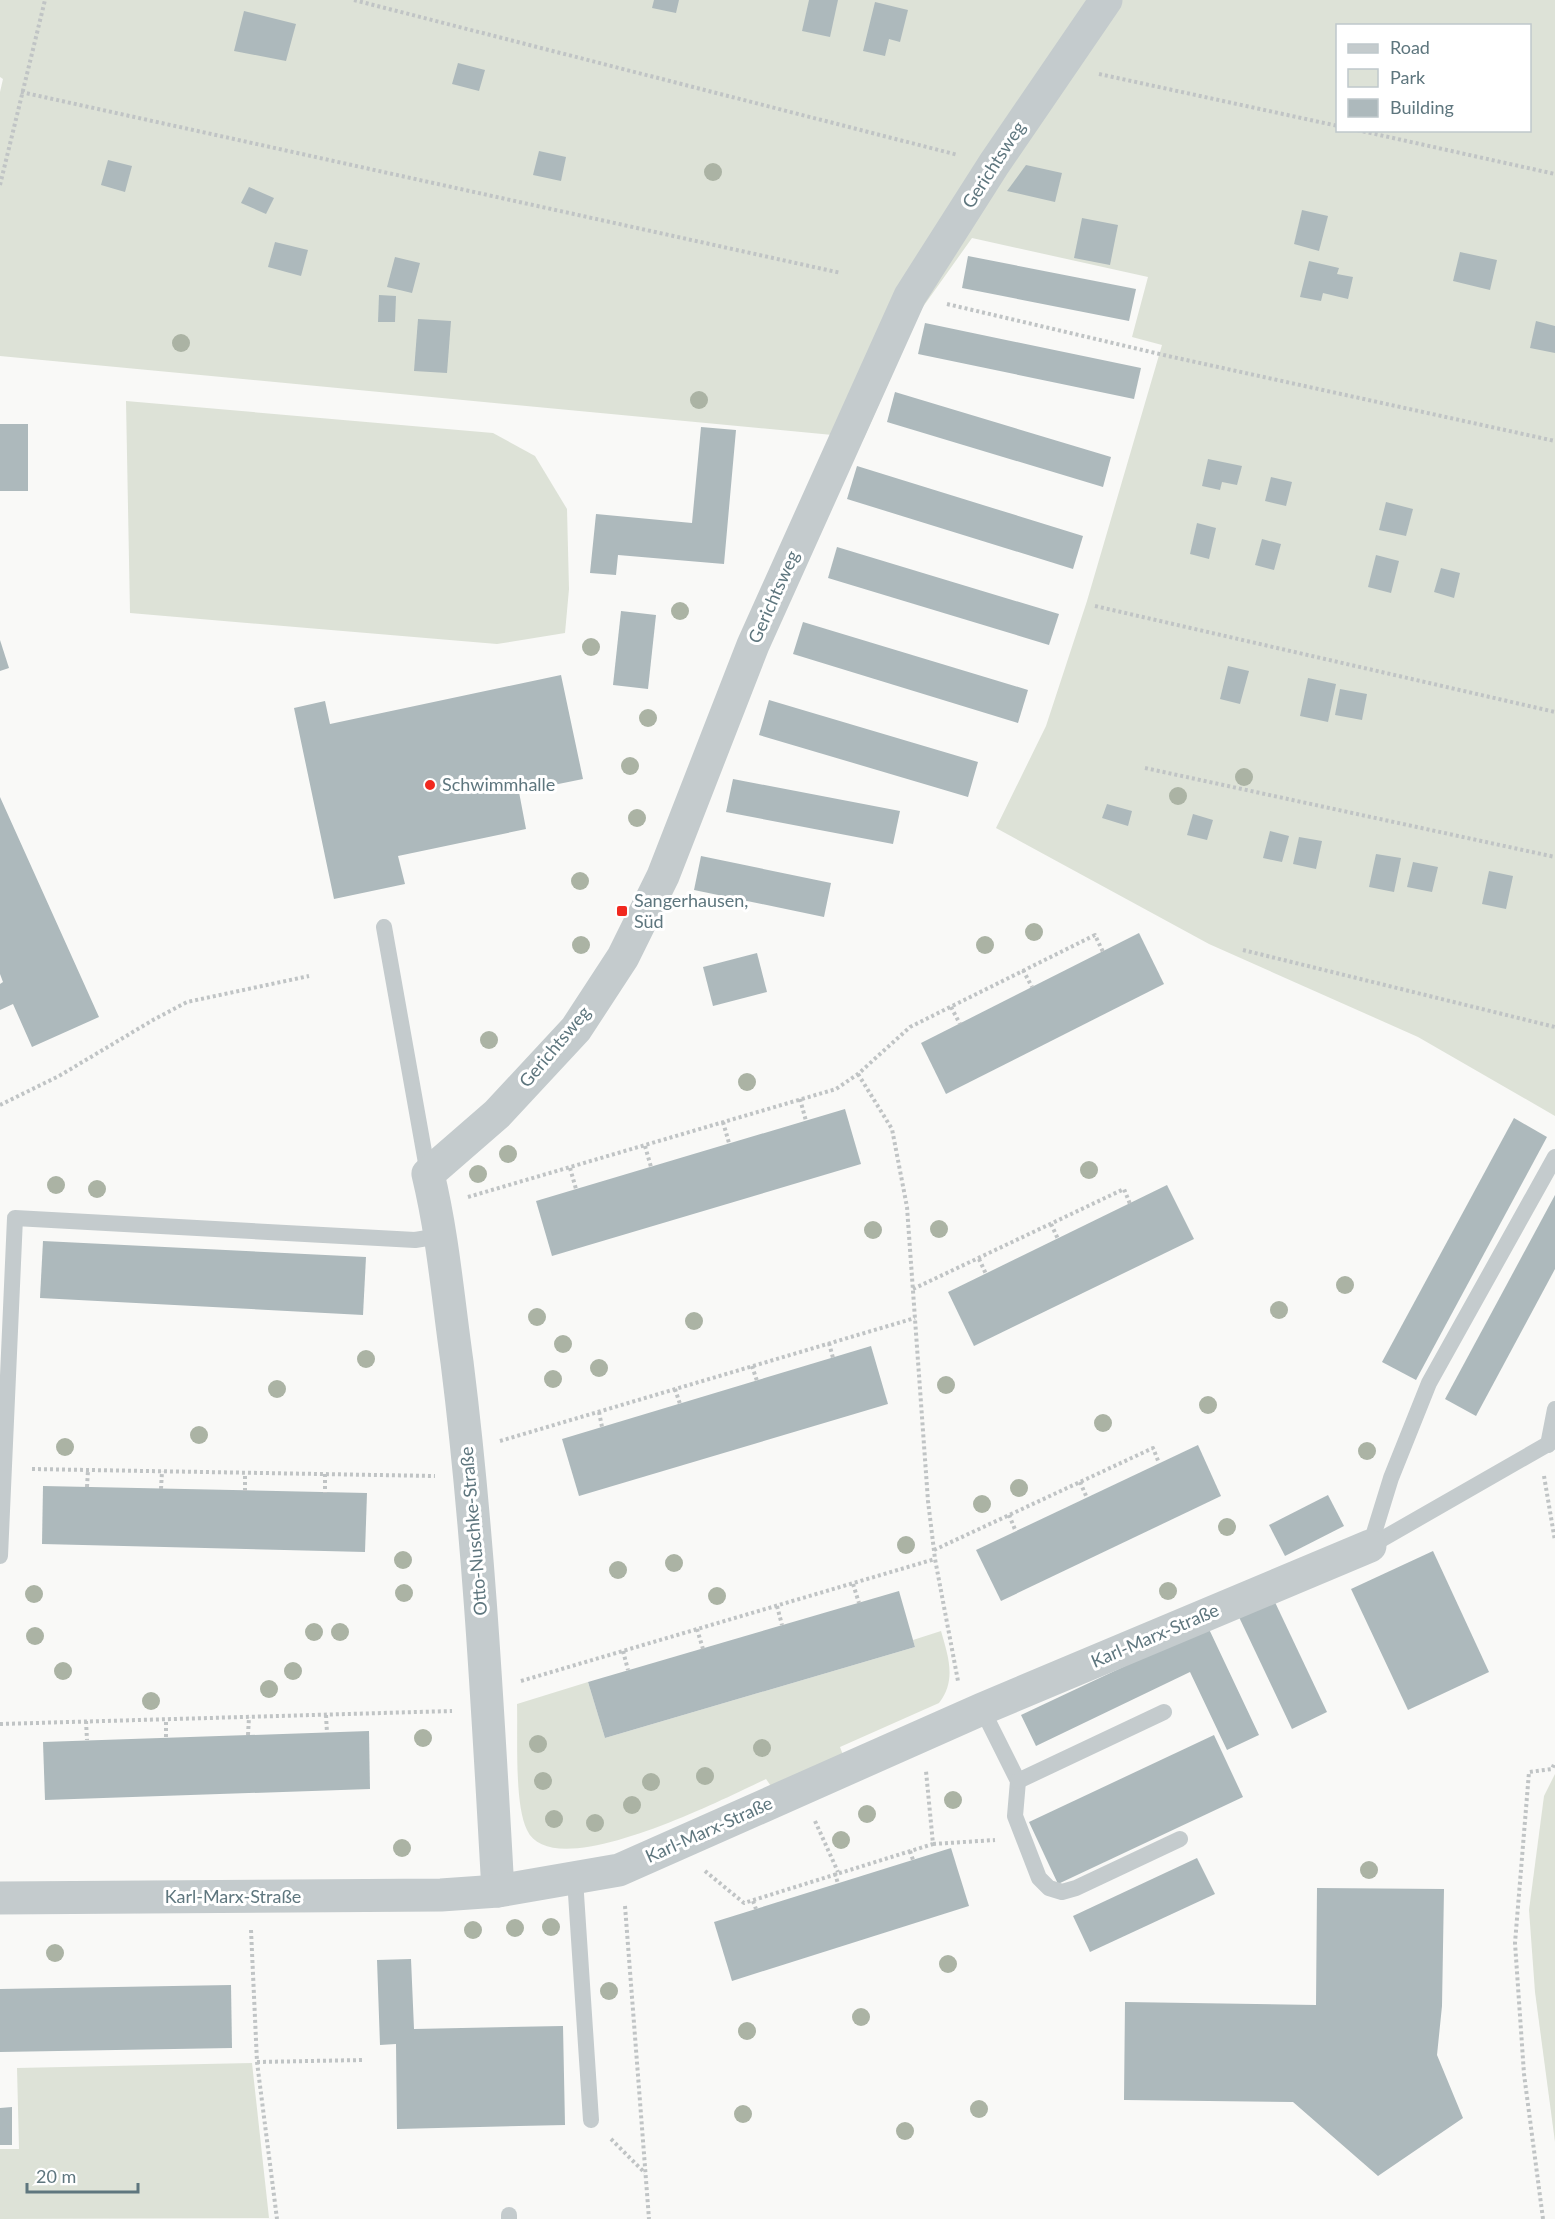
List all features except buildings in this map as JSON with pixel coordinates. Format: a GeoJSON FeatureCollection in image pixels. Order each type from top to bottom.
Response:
{"type":"FeatureCollection","features":[{"type":"Feature","properties":{"kind":"street","name":"Gerichtsweg"},"geometry":{"type":"LineString","coordinates":[[428,1174],[497,1114],[576,1029],[623,957],[663,876],[753,645],[910,296],[994,164],[1106,0]]}},
{"type":"Feature","properties":{"kind":"street","name":"Otto-Nuschke-Straße"},"geometry":{"type":"LineString","coordinates":[[428,1174],[438,1221],[469,1464],[498,1891]]}},
{"type":"Feature","properties":{"kind":"street","name":"Karl-Marx-Straße"},"geometry":{"type":"LineString","coordinates":[[0,1898],[334,1896],[498,1891],[619,1870],[973,1713],[1370,1546]]}},
{"type":"Feature","properties":{"kind":"lane"},"geometry":{"type":"LineString","coordinates":[[384,927],[428,1174]]}},
{"type":"Feature","properties":{"kind":"lane"},"geometry":{"type":"LineString","coordinates":[[1370,1546],[1391,1478],[1429,1383],[1555,1157]]}},
{"type":"Feature","properties":{"kind":"lane"},"geometry":{"type":"LineString","coordinates":[[0,1556],[15,1218],[415,1240],[438,1221]]}},
{"type":"Feature","properties":{"kind":"lane"},"geometry":{"type":"LineString","coordinates":[[1370,1546],[1549,1443],[1555,1409]]}},
{"type":"Feature","properties":{"kind":"lane"},"geometry":{"type":"LineString","coordinates":[[1018,1781],[1164,1712]]}},
{"type":"Feature","properties":{"kind":"lane"},"geometry":{"type":"LineString","coordinates":[[973,1713],[1018,1781],[1015,1816],[1039,1878],[1049,1888],[1062,1892],[1076,1888],[1180,1839]]}},
{"type":"Feature","properties":{"kind":"lane"},"geometry":{"type":"LineString","coordinates":[[575,1879],[591,2120]]}},
{"type":"Feature","properties":{"kind":"path"},"geometry":{"type":"LineString","coordinates":[[0,185],[45,0]]}},
{"type":"Feature","properties":{"kind":"path"},"geometry":{"type":"LineString","coordinates":[[354,0],[994,164]]}},
{"type":"Feature","properties":{"kind":"path"},"geometry":{"type":"LineString","coordinates":[[1061,65],[1336,126]]}},
{"type":"Feature","properties":{"kind":"path"},"geometry":{"type":"LineString","coordinates":[[21,92],[841,273]]}},
{"type":"Feature","properties":{"kind":"path"},"geometry":{"type":"LineString","coordinates":[[1366,132],[1555,174]]}},
{"type":"Feature","properties":{"kind":"path"},"geometry":{"type":"LineString","coordinates":[[910,296],[1168,357],[1555,441]]}},
{"type":"Feature","properties":{"kind":"path"},"geometry":{"type":"LineString","coordinates":[[1095,606],[1555,712]]}},
{"type":"Feature","properties":{"kind":"path"},"geometry":{"type":"LineString","coordinates":[[1145,768],[1555,857]]}},
{"type":"Feature","properties":{"kind":"path"},"geometry":{"type":"LineString","coordinates":[[438,1221],[570,1168],[836,1089],[858,1074],[910,1027],[1095,935],[1103,952]]}},
{"type":"Feature","properties":{"kind":"path"},"geometry":{"type":"LineString","coordinates":[[1243,950],[1555,1027]]}},
{"type":"Feature","properties":{"kind":"path"},"geometry":{"type":"LineString","coordinates":[[1023,970],[1032,987]]}},
{"type":"Feature","properties":{"kind":"path"},"geometry":{"type":"LineString","coordinates":[[0,1105],[59,1076],[187,1002],[309,976]]}},
{"type":"Feature","properties":{"kind":"path"},"geometry":{"type":"LineString","coordinates":[[951,1007],[960,1024]]}},
{"type":"Feature","properties":{"kind":"path"},"geometry":{"type":"LineString","coordinates":[[858,1074],[892,1129],[907,1207],[935,1560],[973,1713]]}},
{"type":"Feature","properties":{"kind":"path"},"geometry":{"type":"LineString","coordinates":[[800,1099],[806,1121]]}},
{"type":"Feature","properties":{"kind":"path"},"geometry":{"type":"LineString","coordinates":[[723,1122],[729,1143]]}},
{"type":"Feature","properties":{"kind":"path"},"geometry":{"type":"LineString","coordinates":[[645,1146],[651,1167]]}},
{"type":"Feature","properties":{"kind":"path"},"geometry":{"type":"LineString","coordinates":[[570,1168],[576,1189]]}},
{"type":"Feature","properties":{"kind":"path"},"geometry":{"type":"LineString","coordinates":[[913,1289],[1124,1189],[1130,1204]]}},
{"type":"Feature","properties":{"kind":"path"},"geometry":{"type":"LineString","coordinates":[[1052,1224],[1058,1239]]}},
{"type":"Feature","properties":{"kind":"path"},"geometry":{"type":"LineString","coordinates":[[978,1258],[986,1274]]}},
{"type":"Feature","properties":{"kind":"path"},"geometry":{"type":"LineString","coordinates":[[4,1468],[325,1474],[469,1464],[599,1412],[915,1317]]}},
{"type":"Feature","properties":{"kind":"path"},"geometry":{"type":"LineString","coordinates":[[829,1343],[833,1358]]}},
{"type":"Feature","properties":{"kind":"path"},"geometry":{"type":"LineString","coordinates":[[752,1366],[757,1381]]}},
{"type":"Feature","properties":{"kind":"path"},"geometry":{"type":"LineString","coordinates":[[675,1389],[680,1404]]}},
{"type":"Feature","properties":{"kind":"path"},"geometry":{"type":"LineString","coordinates":[[599,1412],[602,1427]]}},
{"type":"Feature","properties":{"kind":"path"},"geometry":{"type":"LineString","coordinates":[[1549,1443],[1555,1541]]}},
{"type":"Feature","properties":{"kind":"path"},"geometry":{"type":"LineString","coordinates":[[934,1550],[1153,1448],[1160,1463]]}},
{"type":"Feature","properties":{"kind":"path"},"geometry":{"type":"LineString","coordinates":[[87,1487],[88,1470]]}},
{"type":"Feature","properties":{"kind":"path"},"geometry":{"type":"LineString","coordinates":[[161,1489],[162,1471]]}},
{"type":"Feature","properties":{"kind":"path"},"geometry":{"type":"LineString","coordinates":[[245,1473],[245,1491]]}},
{"type":"Feature","properties":{"kind":"path"},"geometry":{"type":"LineString","coordinates":[[325,1474],[326,1493]]}},
{"type":"Feature","properties":{"kind":"path"},"geometry":{"type":"LineString","coordinates":[[1080,1482],[1087,1498]]}},
{"type":"Feature","properties":{"kind":"path"},"geometry":{"type":"LineString","coordinates":[[1009,1515],[1016,1532]]}},
{"type":"Feature","properties":{"kind":"path"},"geometry":{"type":"LineString","coordinates":[[0,1724],[326,1714],[486,1701],[623,1651],[935,1560]]}},
{"type":"Feature","properties":{"kind":"path"},"geometry":{"type":"LineString","coordinates":[[853,1584],[859,1603]]}},
{"type":"Feature","properties":{"kind":"path"},"geometry":{"type":"LineString","coordinates":[[777,1606],[782,1625]]}},
{"type":"Feature","properties":{"kind":"path"},"geometry":{"type":"LineString","coordinates":[[697,1629],[703,1648]]}},
{"type":"Feature","properties":{"kind":"path"},"geometry":{"type":"LineString","coordinates":[[623,1651],[628,1671]]}},
{"type":"Feature","properties":{"kind":"path"},"geometry":{"type":"LineString","coordinates":[[326,1714],[327,1733]]}},
{"type":"Feature","properties":{"kind":"path"},"geometry":{"type":"LineString","coordinates":[[248,1735],[249,1717]]}},
{"type":"Feature","properties":{"kind":"path"},"geometry":{"type":"LineString","coordinates":[[166,1719],[166,1737]]}},
{"type":"Feature","properties":{"kind":"path"},"geometry":{"type":"LineString","coordinates":[[86,1721],[87,1740]]}},
{"type":"Feature","properties":{"kind":"path"},"geometry":{"type":"LineString","coordinates":[[923,1736],[933,1844]]}},
{"type":"Feature","properties":{"kind":"path"},"geometry":{"type":"LineString","coordinates":[[1544,2219],[1524,2074],[1515,1943],[1529,1772],[1551,1769],[1555,1762]]}},
{"type":"Feature","properties":{"kind":"path"},"geometry":{"type":"LineString","coordinates":[[801,1789],[836,1873],[838,1884]]}},
{"type":"Feature","properties":{"kind":"path"},"geometry":{"type":"LineString","coordinates":[[675,1845],[744,1904],[933,1844],[1003,1839],[1021,1831]]}},
{"type":"Feature","properties":{"kind":"path"},"geometry":{"type":"LineString","coordinates":[[910,1851],[913,1860]]}},
{"type":"Feature","properties":{"kind":"path"},"geometry":{"type":"LineString","coordinates":[[624,1894],[649,2219]]}},
{"type":"Feature","properties":{"kind":"path"},"geometry":{"type":"LineString","coordinates":[[753,1900],[756,1909]]}},
{"type":"Feature","properties":{"kind":"path"},"geometry":{"type":"LineString","coordinates":[[250,1921],[258,2062],[277,2219]]}},
{"type":"Feature","properties":{"kind":"path"},"geometry":{"type":"LineString","coordinates":[[258,2062],[363,2060]]}},
{"type":"Feature","properties":{"kind":"path"},"geometry":{"type":"LineString","coordinates":[[591,2120],[645,2173]]}},
{"type":"Feature","properties":{"kind":"green space"},"geometry":{"type":"Polygon","coordinates":[[[0,0],[1555,0],[1555,1116],[1418,1037],[1209,944],[996,828],[1046,726],[1087,601],[1162,345],[1132,337],[1148,277],[972,238],[920,311],[864,438],[0,356],[0,92],[3,79],[0,77],[0,0]]]}},
{"type":"Feature","properties":{"kind":"green space"},"geometry":{"type":"Polygon","coordinates":[[[126,401],[493,433],[535,456],[567,509],[569,589],[565,633],[497,644],[130,613],[126,401]]]}},
{"type":"Feature","properties":{"kind":"green space"},"geometry":{"type":"Polygon","coordinates":[[[941,1631],[948,1659],[949,1677],[945,1694],[939,1703],[840,1747],[843,1755],[773,1789],[766,1779],[680,1818],[642,1833],[604,1844],[570,1849],[543,1845],[527,1830],[518,1787],[517,1704],[588,1682],[605,1738],[915,1647],[913,1640],[941,1631]]]}},
{"type":"Feature","properties":{"kind":"green space"},"geometry":{"type":"Polygon","coordinates":[[[1555,1774],[1555,2142],[1535,1992],[1529,1910],[1544,1796],[1555,1774]]]}},
{"type":"Feature","properties":{"kind":"green space"},"geometry":{"type":"Polygon","coordinates":[[[252,2063],[269,2218],[0,2219],[0,2149],[19,2149],[17,2068],[252,2063]]]}},
{"type":"Feature","properties":{"kind":"place","name":"Schwimmhalle"},"geometry":{"type":"Point","coordinates":[430,785]}},
{"type":"Feature","properties":{"kind":"place","name":"Sangerhausen, Süd"},"geometry":{"type":"Point","coordinates":[622,911]}}]}
